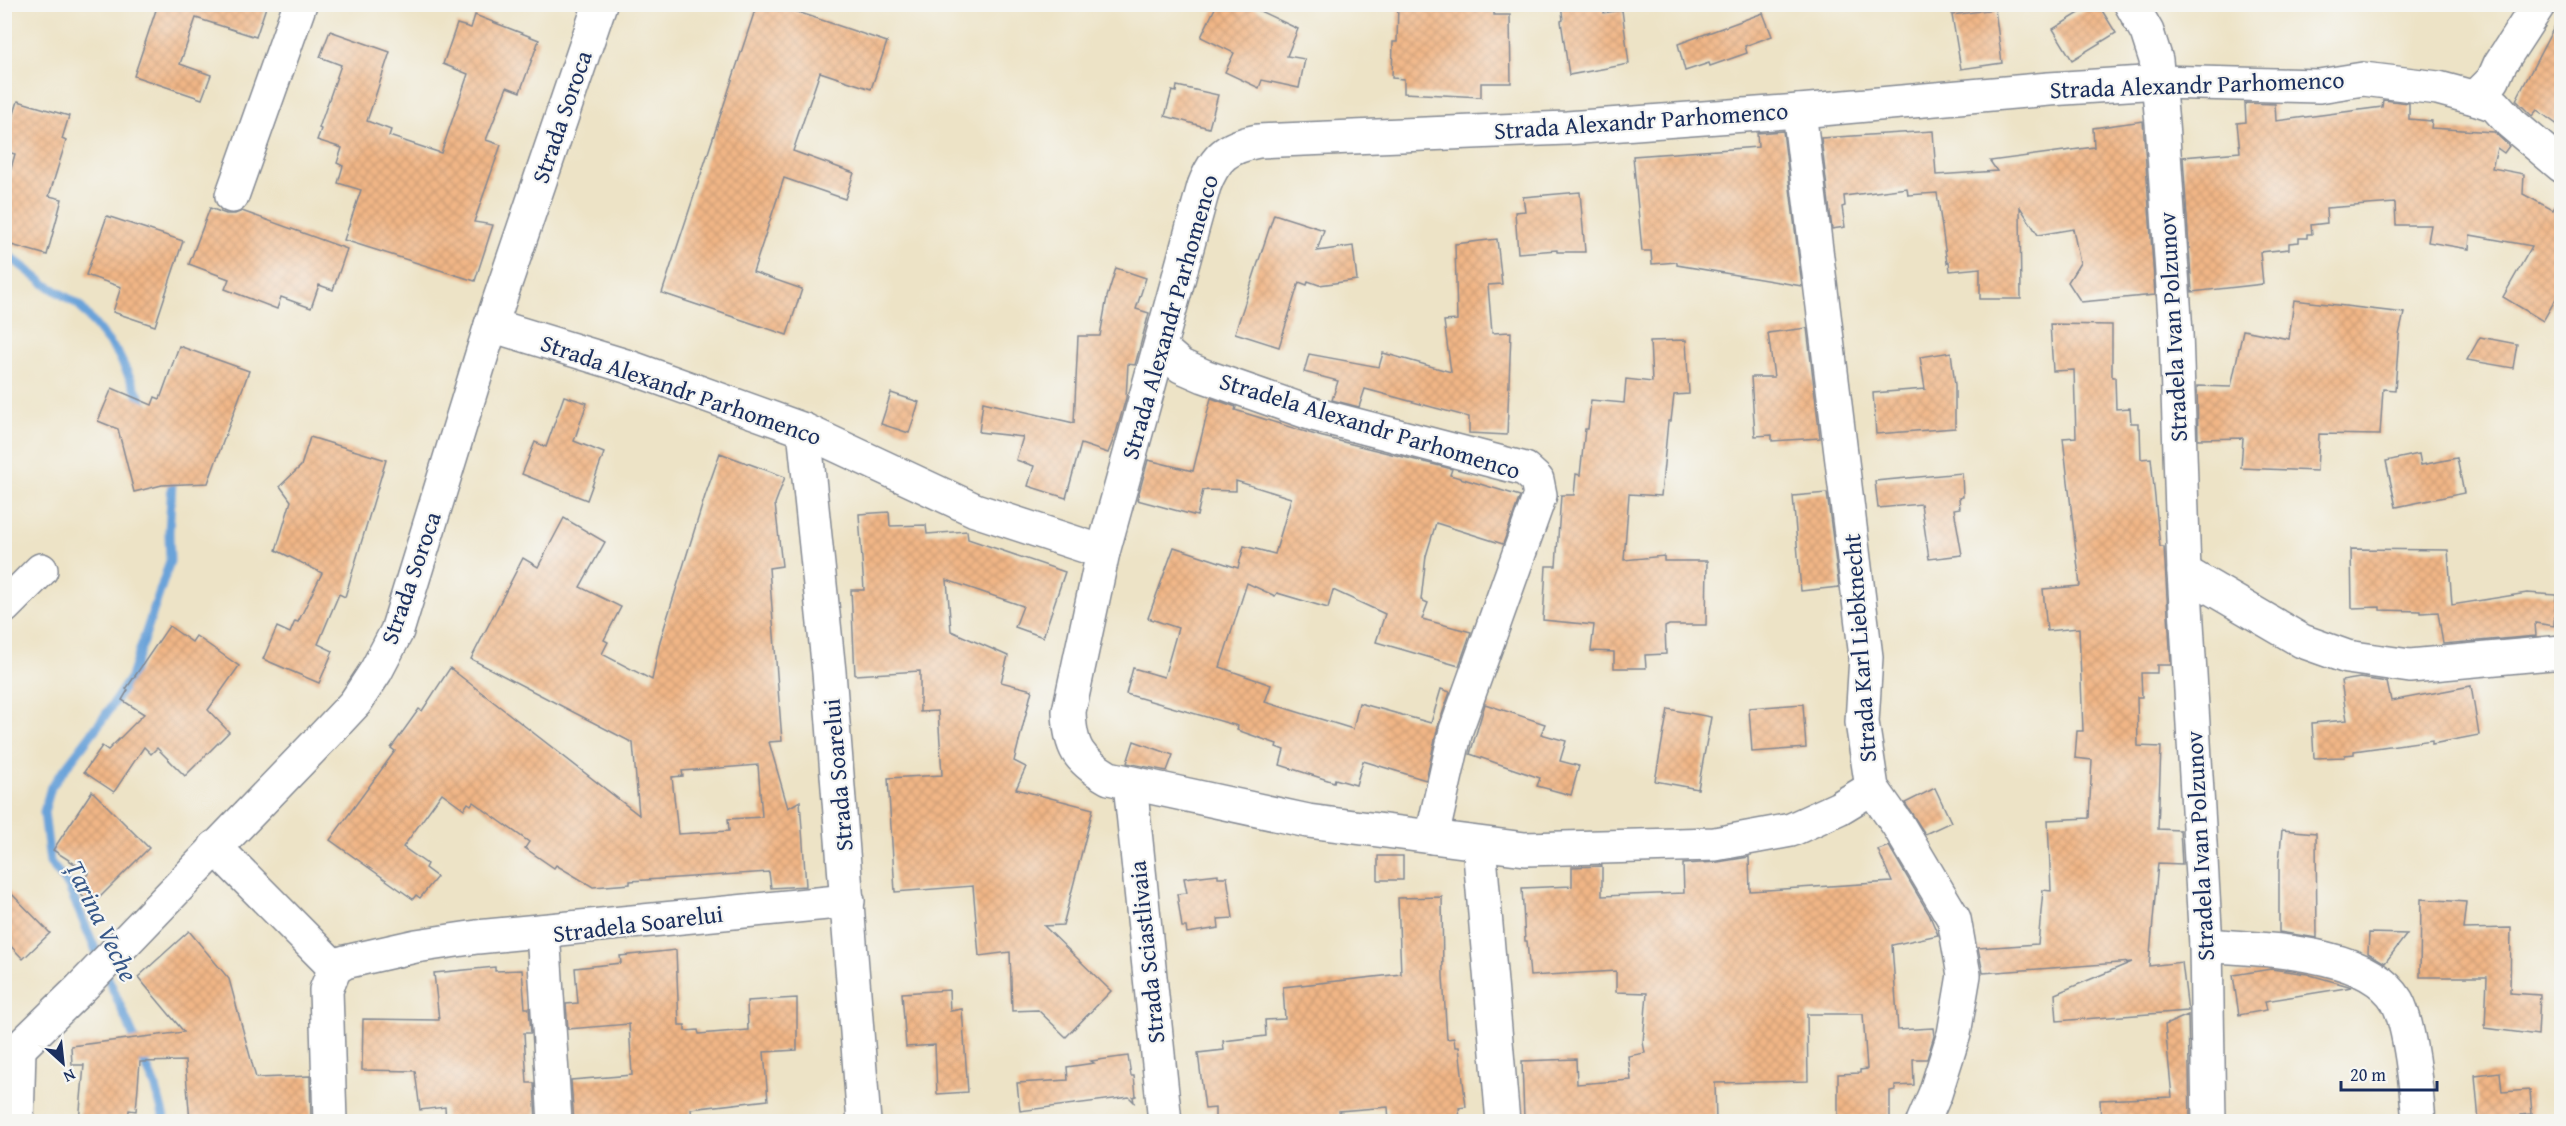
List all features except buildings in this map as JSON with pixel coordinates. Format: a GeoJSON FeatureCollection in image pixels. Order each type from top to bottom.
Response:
{"type":"FeatureCollection","features":[{"type":"Feature","properties":{"kind":"street"},"geometry":{"type":"LineString","coordinates":[[232,196],[300,4]]}},
{"type":"Feature","properties":{"kind":"street","name":"Strada Soroca"},"geometry":{"type":"LineString","coordinates":[[12,1056],[130,938],[355,703],[376,671],[397,632],[491,325],[600,4]]}},
{"type":"Feature","properties":{"kind":"street","name":"Stradela Ivan Polzunov"},"geometry":{"type":"LineString","coordinates":[[2131,4],[2151,44],[2159,82],[2176,333],[2184,572],[2206,945],[2209,1122]]}},
{"type":"Feature","properties":{"kind":"street"},"geometry":{"type":"LineString","coordinates":[[2475,98],[2493,80],[2500,64],[2539,4]]}},
{"type":"Feature","properties":{"kind":"street","name":"Strada Alexandr Parhomenco"},"geometry":{"type":"LineString","coordinates":[[1872,788],[1839,808],[1791,831],[1715,844],[1525,849],[1308,820],[1109,778],[1089,766],[1076,749],[1070,734],[1069,711],[1103,552],[1204,186],[1210,170],[1222,154],[1239,145],[1258,141],[1567,128],[2159,82],[2319,86],[2362,79],[2438,88],[2495,105],[2511,123],[2562,166]]}},
{"type":"Feature","properties":{"kind":"street","name":"Strada Karl Liebknecht"},"geometry":{"type":"LineString","coordinates":[[1799,111],[1865,646],[1862,722],[1872,788],[1898,825],[1954,919],[1964,975],[1954,1034],[1935,1094],[1923,1122]]}},
{"type":"Feature","properties":{"kind":"street","name":"Strada Alexandr Parhomenco"},"geometry":{"type":"LineString","coordinates":[[491,325],[629,368],[804,430],[975,510],[1103,552]]}},
{"type":"Feature","properties":{"kind":"street","name":"Stradela Alexandr Parhomenco"},"geometry":{"type":"LineString","coordinates":[[1160,348],[1180,366],[1215,380],[1313,414],[1525,469],[1537,480],[1540,495],[1456,730],[1432,837]]}},
{"type":"Feature","properties":{"kind":"street","name":"Strada Soarelui"},"geometry":{"type":"LineString","coordinates":[[804,430],[829,672],[864,1122]]}},
{"type":"Feature","properties":{"kind":"street"},"geometry":{"type":"LineString","coordinates":[[4,607],[41,570]]}},
{"type":"Feature","properties":{"kind":"street"},"geometry":{"type":"LineString","coordinates":[[2184,572],[2302,641],[2347,657],[2410,666],[2562,652]]}},
{"type":"Feature","properties":{"kind":"street","name":"Strada Sciastlivaia"},"geometry":{"type":"LineString","coordinates":[[1130,783],[1165,1122]]}},
{"type":"Feature","properties":{"kind":"street"},"geometry":{"type":"LineString","coordinates":[[1479,843],[1503,1122]]}},
{"type":"Feature","properties":{"kind":"street"},"geometry":{"type":"LineString","coordinates":[[215,847],[335,968]]}},
{"type":"Feature","properties":{"kind":"street","name":"Stradela Soarelui"},"geometry":{"type":"LineString","coordinates":[[555,1122],[543,931],[848,901]]}},
{"type":"Feature","properties":{"kind":"street"},"geometry":{"type":"LineString","coordinates":[[330,1122],[326,990],[335,968],[345,962],[416,946],[543,931]]}},
{"type":"Feature","properties":{"kind":"street"},"geometry":{"type":"LineString","coordinates":[[2206,945],[2313,957],[2360,969],[2380,982],[2396,1000],[2404,1017],[2419,1122]]}},
{"type":"Feature","properties":{"kind":"street"},"geometry":{"type":"LineString","coordinates":[[12,1056],[17,1122]]}},
{"type":"Feature","properties":{"kind":"waterway","name":"Țarina Veche"},"geometry":{"type":"LineString","coordinates":[[4,252],[45,284],[79,305],[118,354],[146,410]]}},
{"type":"Feature","properties":{"kind":"waterway","name":"Țarina Veche"},"geometry":{"type":"LineString","coordinates":[[99,958],[68,885],[50,862],[44,812],[51,787],[102,720],[131,677],[170,561],[172,482],[170,473]]}},
{"type":"Feature","properties":{"kind":"waterway","name":"Țarina Veche"},"geometry":{"type":"LineString","coordinates":[[105,971],[156,1088],[165,1122]]}}]}
